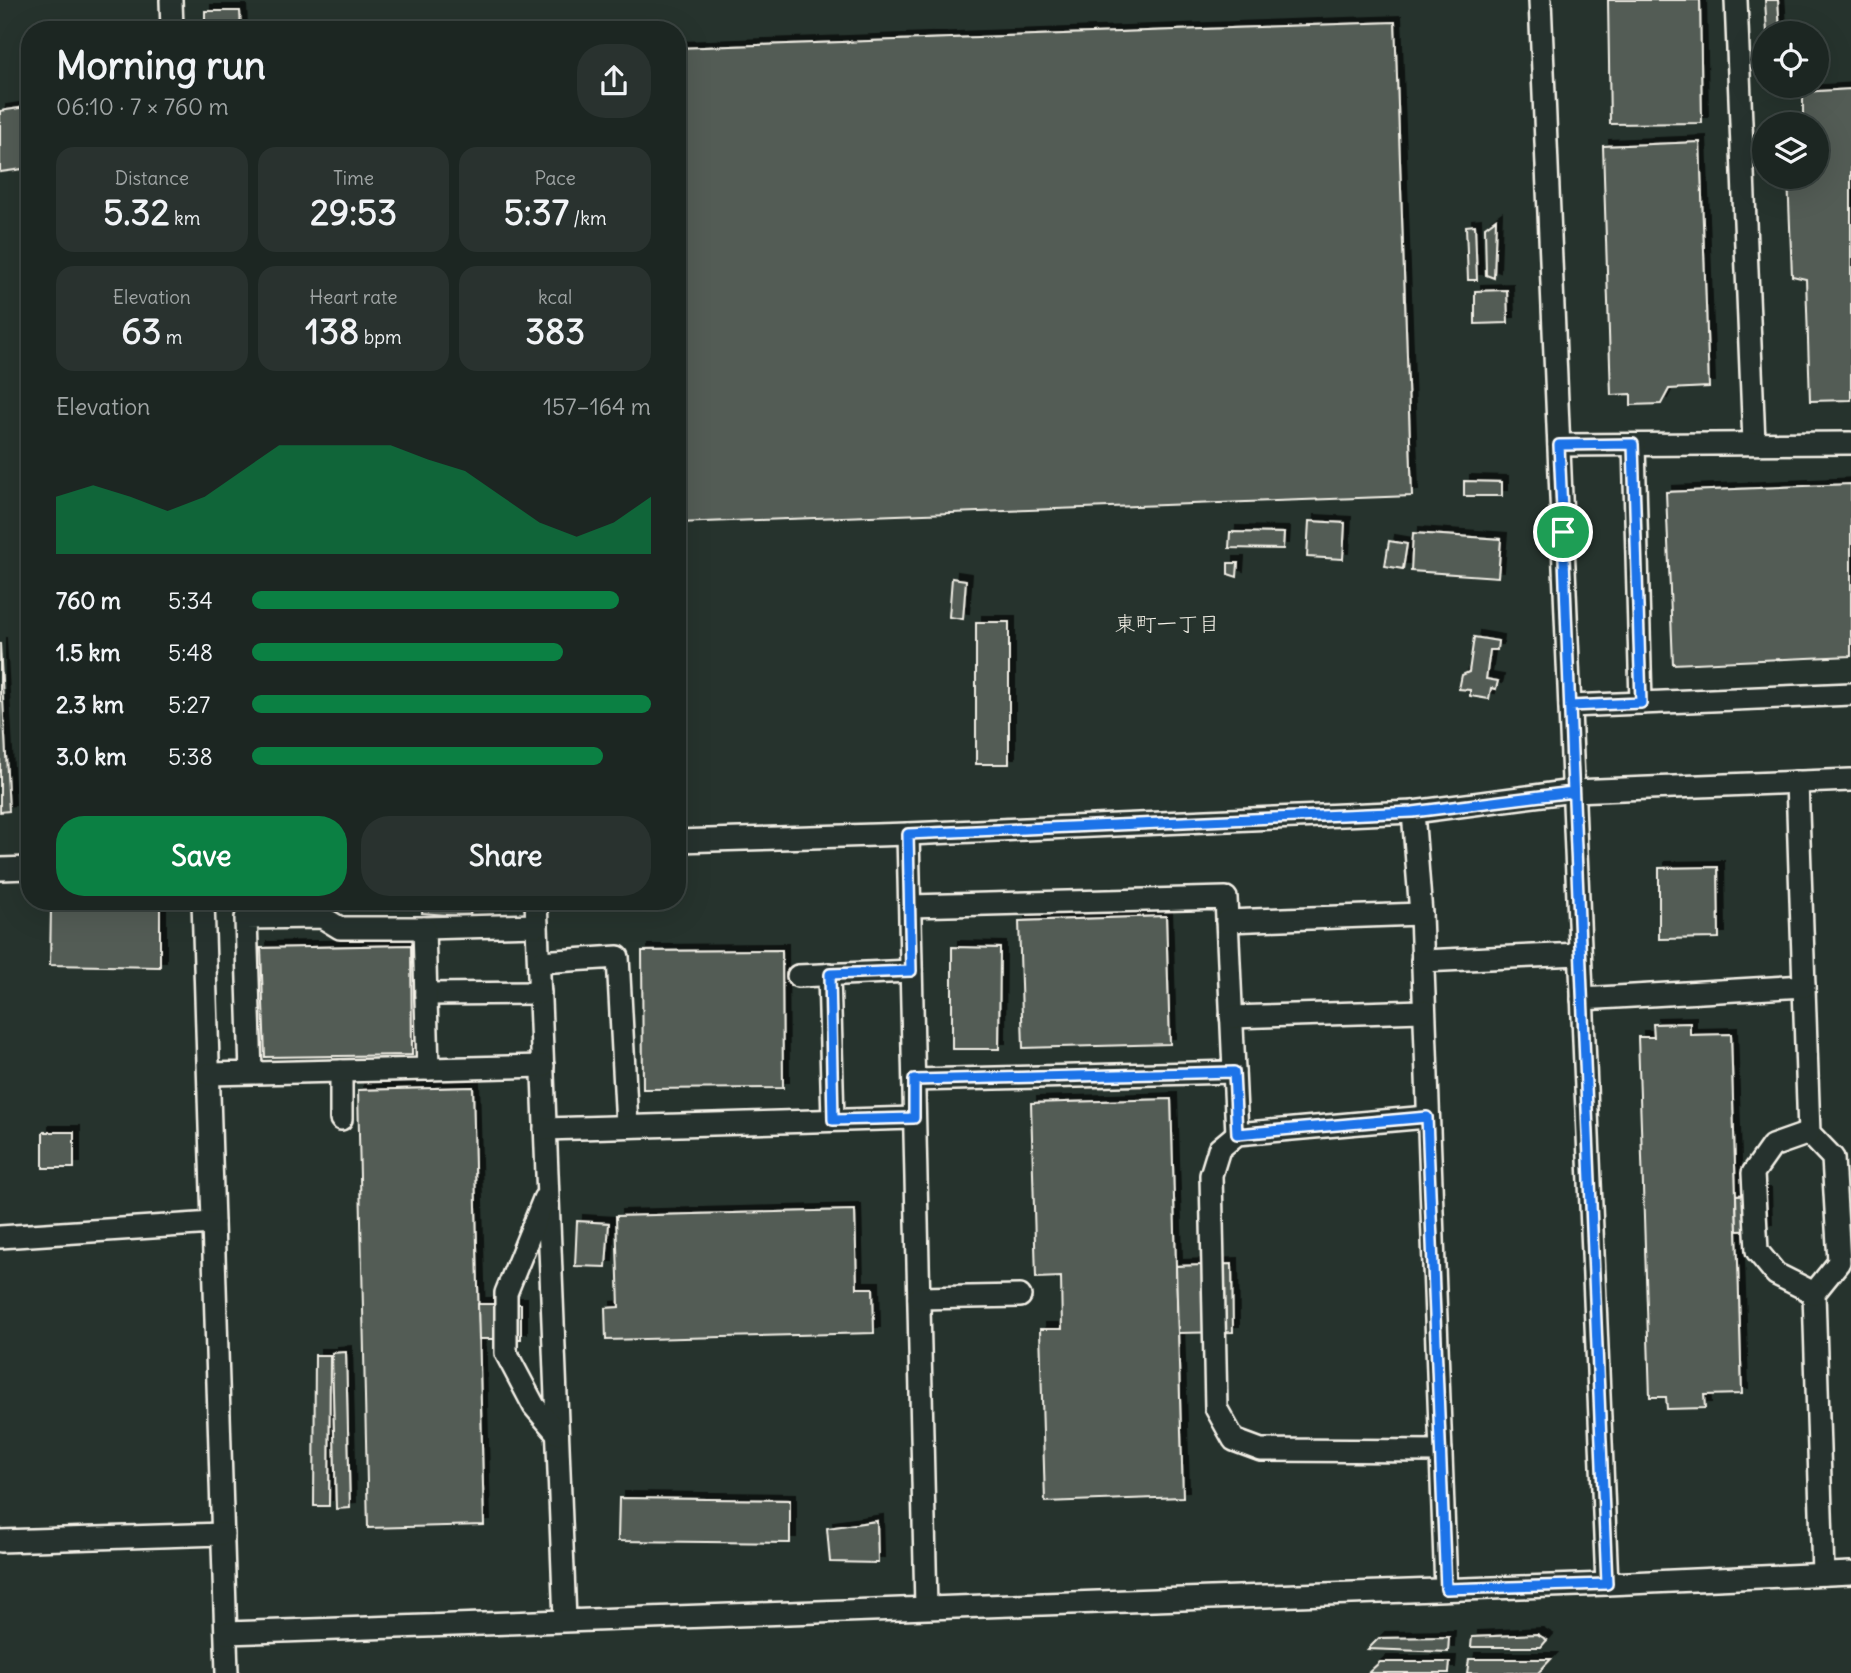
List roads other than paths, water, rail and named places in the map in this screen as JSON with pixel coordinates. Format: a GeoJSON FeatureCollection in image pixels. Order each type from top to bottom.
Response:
{"type":"FeatureCollection","features":[{"type":"Feature","properties":{"kind":"lane"},"geometry":{"type":"LineString","coordinates":[[171,0],[172,21]]}},
{"type":"Feature","properties":{"kind":"lane"},"geometry":{"type":"LineString","coordinates":[[1540,0],[1607,1584]]}},
{"type":"Feature","properties":{"kind":"lane"},"geometry":{"type":"LineString","coordinates":[[1736,0],[1754,443]]}},
{"type":"Feature","properties":{"kind":"lane"},"geometry":{"type":"LineString","coordinates":[[1559,445],[1851,443]]}},
{"type":"Feature","properties":{"kind":"lane"},"geometry":{"type":"LineString","coordinates":[[1633,444],[1641,703]]}},
{"type":"Feature","properties":{"kind":"lane"},"geometry":{"type":"LineString","coordinates":[[1570,706],[1851,694]]}},
{"type":"Feature","properties":{"kind":"lane"},"geometry":{"type":"LineString","coordinates":[[686,841],[1413,812],[1573,792],[1851,780]]}},
{"type":"Feature","properties":{"kind":"lane"},"geometry":{"type":"LineString","coordinates":[[1797,782],[1809,1133],[1833,1158],[1839,1262],[1814,1293],[1823,1574]]}},
{"type":"Feature","properties":{"kind":"lane"},"geometry":{"type":"LineString","coordinates":[[1413,812],[1422,961],[1446,1589]]}},
{"type":"Feature","properties":{"kind":"lane"},"geometry":{"type":"LineString","coordinates":[[908,834],[926,1608]]}},
{"type":"Feature","properties":{"kind":"lane"},"geometry":{"type":"LineString","coordinates":[[0,869],[21,868]]}},
{"type":"Feature","properties":{"kind":"lane"},"geometry":{"type":"LineString","coordinates":[[910,906],[1226,898],[1237,1134]]}},
{"type":"Feature","properties":{"kind":"lane"},"geometry":{"type":"LineString","coordinates":[[203,910],[226,1673]]}},
{"type":"Feature","properties":{"kind":"lane"},"geometry":{"type":"LineString","coordinates":[[251,1073],[245,910],[322,917],[340,928],[537,925]]}},
{"type":"Feature","properties":{"kind":"lane"},"geometry":{"type":"LineString","coordinates":[[536,910],[565,1620]]}},
{"type":"Feature","properties":{"kind":"lane"},"geometry":{"type":"LineString","coordinates":[[1227,921],[1420,914]]}},
{"type":"Feature","properties":{"kind":"lane"},"geometry":{"type":"LineString","coordinates":[[424,928],[428,1069]]}},
{"type":"Feature","properties":{"kind":"lane"},"geometry":{"type":"LineString","coordinates":[[1422,961],[1580,954]]}},
{"type":"Feature","properties":{"kind":"lane"},"geometry":{"type":"LineString","coordinates":[[539,962],[618,957],[627,1126]]}},
{"type":"Feature","properties":{"kind":"lane"},"geometry":{"type":"LineString","coordinates":[[798,975],[911,971]]}},
{"type":"Feature","properties":{"kind":"lane"},"geometry":{"type":"LineString","coordinates":[[830,974],[833,1120]]}},
{"type":"Feature","properties":{"kind":"lane"},"geometry":{"type":"LineString","coordinates":[[1582,999],[1804,986]]}},
{"type":"Feature","properties":{"kind":"lane"},"geometry":{"type":"LineString","coordinates":[[426,994],[540,993]]}},
{"type":"Feature","properties":{"kind":"lane"},"geometry":{"type":"LineString","coordinates":[[1231,1017],[1423,1011]]}},
{"type":"Feature","properties":{"kind":"lane"},"geometry":{"type":"LineString","coordinates":[[209,1074],[543,1066]]}},
{"type":"Feature","properties":{"kind":"lane"},"geometry":{"type":"LineString","coordinates":[[341,1071],[341,1119]]}},
{"type":"Feature","properties":{"kind":"lane"},"geometry":{"type":"LineString","coordinates":[[914,1080],[1234,1072]]}},
{"type":"Feature","properties":{"kind":"lane"},"geometry":{"type":"LineString","coordinates":[[1427,1117],[1237,1134],[1219,1149],[1211,1175],[1216,1408],[1234,1440],[1261,1450],[1441,1451]]}},
{"type":"Feature","properties":{"kind":"lane"},"geometry":{"type":"LineString","coordinates":[[545,1129],[914,1118]]}},
{"type":"Feature","properties":{"kind":"lane"},"geometry":{"type":"LineString","coordinates":[[1809,1133],[1772,1146],[1753,1173],[1757,1251],[1776,1274],[1814,1293]]}},
{"type":"Feature","properties":{"kind":"lane"},"geometry":{"type":"LineString","coordinates":[[548,1191],[506,1293],[506,1353],[534,1406],[557,1433]]}},
{"type":"Feature","properties":{"kind":"lane"},"geometry":{"type":"LineString","coordinates":[[0,1237],[214,1223]]}},
{"type":"Feature","properties":{"kind":"lane"},"geometry":{"type":"LineString","coordinates":[[919,1298],[1020,1296]]}},
{"type":"Feature","properties":{"kind":"lane"},"geometry":{"type":"LineString","coordinates":[[0,1541],[223,1534]]}},
{"type":"Feature","properties":{"kind":"lane"},"geometry":{"type":"LineString","coordinates":[[226,1633],[1851,1573]]}},
{"type":"Feature","properties":{"kind":"district","name":"東町一丁目"},"geometry":{"type":"Point","coordinates":[1167,623]}}]}
